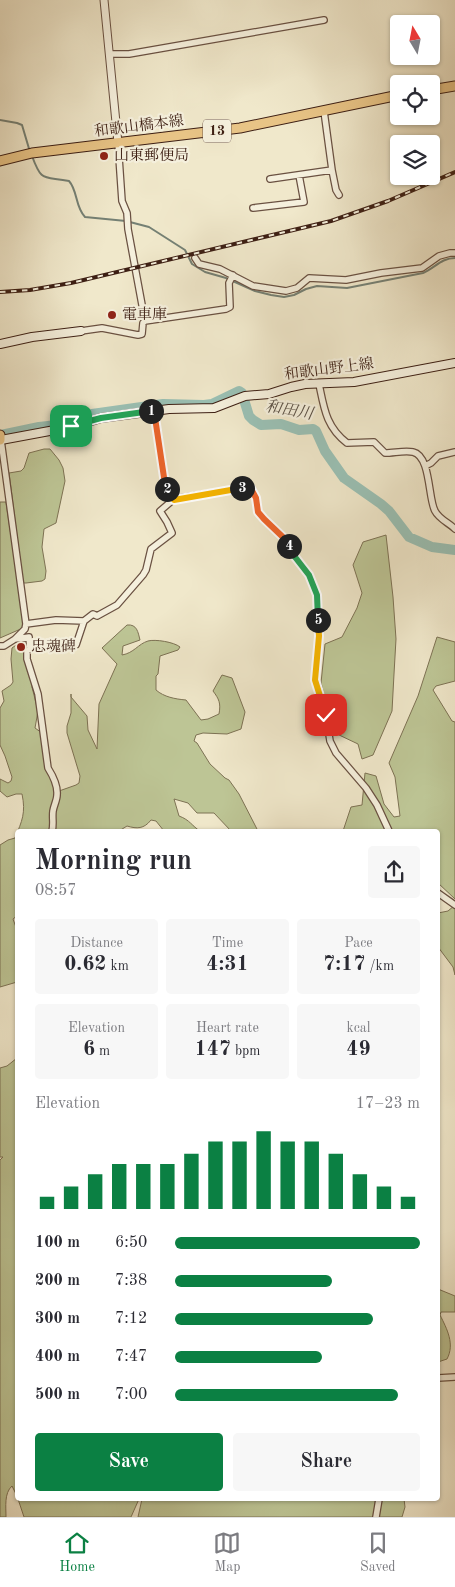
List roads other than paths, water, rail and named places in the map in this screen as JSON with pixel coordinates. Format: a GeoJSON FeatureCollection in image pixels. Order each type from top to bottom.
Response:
{"type":"FeatureCollection","features":[{"type":"Feature","properties":{"kind":"main road"},"geometry":{"type":"LineString","coordinates":[[440,88],[455,86]]}},
{"type":"Feature","properties":{"kind":"main road","name":"和歌山橋本線"},"geometry":{"type":"LineString","coordinates":[[0,161],[29,154],[240,128],[390,98]]}},
{"type":"Feature","properties":{"kind":"main road"},"geometry":{"type":"LineString","coordinates":[[0,344],[32,337],[81,331]]}},
{"type":"Feature","properties":{"kind":"main road","name":"和歌山野上線"},"geometry":{"type":"LineString","coordinates":[[0,438],[71,426],[101,418],[181,408],[214,408],[244,396],[269,394],[305,384],[354,382],[455,363]]}},
{"type":"Feature","properties":{"kind":"street"},"geometry":{"type":"LineString","coordinates":[[81,331],[102,328],[138,335],[143,332],[145,321],[127,213],[122,201],[104,0]]}},
{"type":"Feature","properties":{"kind":"street"},"geometry":{"type":"LineString","coordinates":[[109,54],[129,54],[324,20]]}},
{"type":"Feature","properties":{"kind":"street"},"geometry":{"type":"LineString","coordinates":[[324,111],[332,170],[338,195]]}},
{"type":"Feature","properties":{"kind":"street"},"geometry":{"type":"LineString","coordinates":[[270,179],[332,170]]}},
{"type":"Feature","properties":{"kind":"street"},"geometry":{"type":"LineString","coordinates":[[253,208],[304,202],[299,175]]}},
{"type":"Feature","properties":{"kind":"street"},"geometry":{"type":"LineString","coordinates":[[195,258],[199,264],[220,269],[253,286],[286,291],[297,288],[309,278],[346,280],[422,268],[439,256],[455,253]]}},
{"type":"Feature","properties":{"kind":"street"},"geometry":{"type":"LineString","coordinates":[[145,321],[230,307],[229,283],[233,275]]}},
{"type":"Feature","properties":{"kind":"street"},"geometry":{"type":"LineString","coordinates":[[319,384],[330,424],[334,432],[347,443],[374,442],[385,453],[413,452],[419,455],[425,466],[434,511],[455,530]]}},
{"type":"Feature","properties":{"kind":"street"},"geometry":{"type":"LineString","coordinates":[[154,411],[165,484],[174,500]]}},
{"type":"Feature","properties":{"kind":"street"},"geometry":{"type":"LineString","coordinates":[[0,438],[26,624],[25,629],[15,639],[1,648]]}},
{"type":"Feature","properties":{"kind":"street"},"geometry":{"type":"LineString","coordinates":[[425,466],[438,456],[455,452]]}},
{"type":"Feature","properties":{"kind":"street"},"geometry":{"type":"LineString","coordinates":[[30,649],[63,644],[76,645],[84,622],[93,614],[97,616],[116,605],[143,575],[151,548],[172,533],[160,511],[174,500],[250,487],[256,498],[258,512],[287,541],[295,557],[309,575],[317,595],[319,636],[315,680],[326,715],[330,741],[336,754],[366,788],[377,805],[388,829]]}},
{"type":"Feature","properties":{"kind":"street"},"geometry":{"type":"LineString","coordinates":[[26,624],[56,620],[84,622]]}},
{"type":"Feature","properties":{"kind":"street"},"geometry":{"type":"LineString","coordinates":[[15,639],[29,637],[30,649],[27,650],[27,658],[38,694],[48,768],[54,778],[58,795],[53,811],[52,829]]}},
{"type":"Feature","properties":{"kind":"street"},"geometry":{"type":"LineString","coordinates":[[440,894],[455,905]]}},
{"type":"Feature","properties":{"kind":"street"},"geometry":{"type":"LineString","coordinates":[[440,1378],[455,1377]]}},
{"type":"Feature","properties":{"kind":"street"},"geometry":{"type":"LineString","coordinates":[[376,1517],[379,1501]]}},
{"type":"Feature","properties":{"kind":"waterway"},"geometry":{"type":"LineString","coordinates":[[0,120],[22,125],[30,152]]}},
{"type":"Feature","properties":{"kind":"waterway"},"geometry":{"type":"LineString","coordinates":[[32,156],[38,171],[44,177],[69,181],[85,217],[126,221],[149,227],[185,250],[192,264],[205,272],[271,295],[284,297],[317,286],[347,288],[423,273],[442,261],[455,258]]}},
{"type":"Feature","properties":{"kind":"waterway","name":"和田川"},"geometry":{"type":"LineString","coordinates":[[0,435],[66,424],[92,414],[163,404],[212,404],[239,391],[242,393],[249,416],[261,425],[281,424],[299,430],[313,429],[316,431],[325,451],[344,478],[389,511],[409,537],[432,547],[455,550]]}},
{"type":"Feature","properties":{"kind":"railway"},"geometry":{"type":"LineString","coordinates":[[0,292],[30,290],[71,283],[331,221],[388,201],[455,172]]}},
{"type":"Feature","properties":{"kind":"place","name":"山東郵便局"},"geometry":{"type":"Point","coordinates":[104,156]}},
{"type":"Feature","properties":{"kind":"place","name":"電車庫"},"geometry":{"type":"Point","coordinates":[112,315]}},
{"type":"Feature","properties":{"kind":"place","name":"忠魂碑"},"geometry":{"type":"Point","coordinates":[21,647]}}]}
